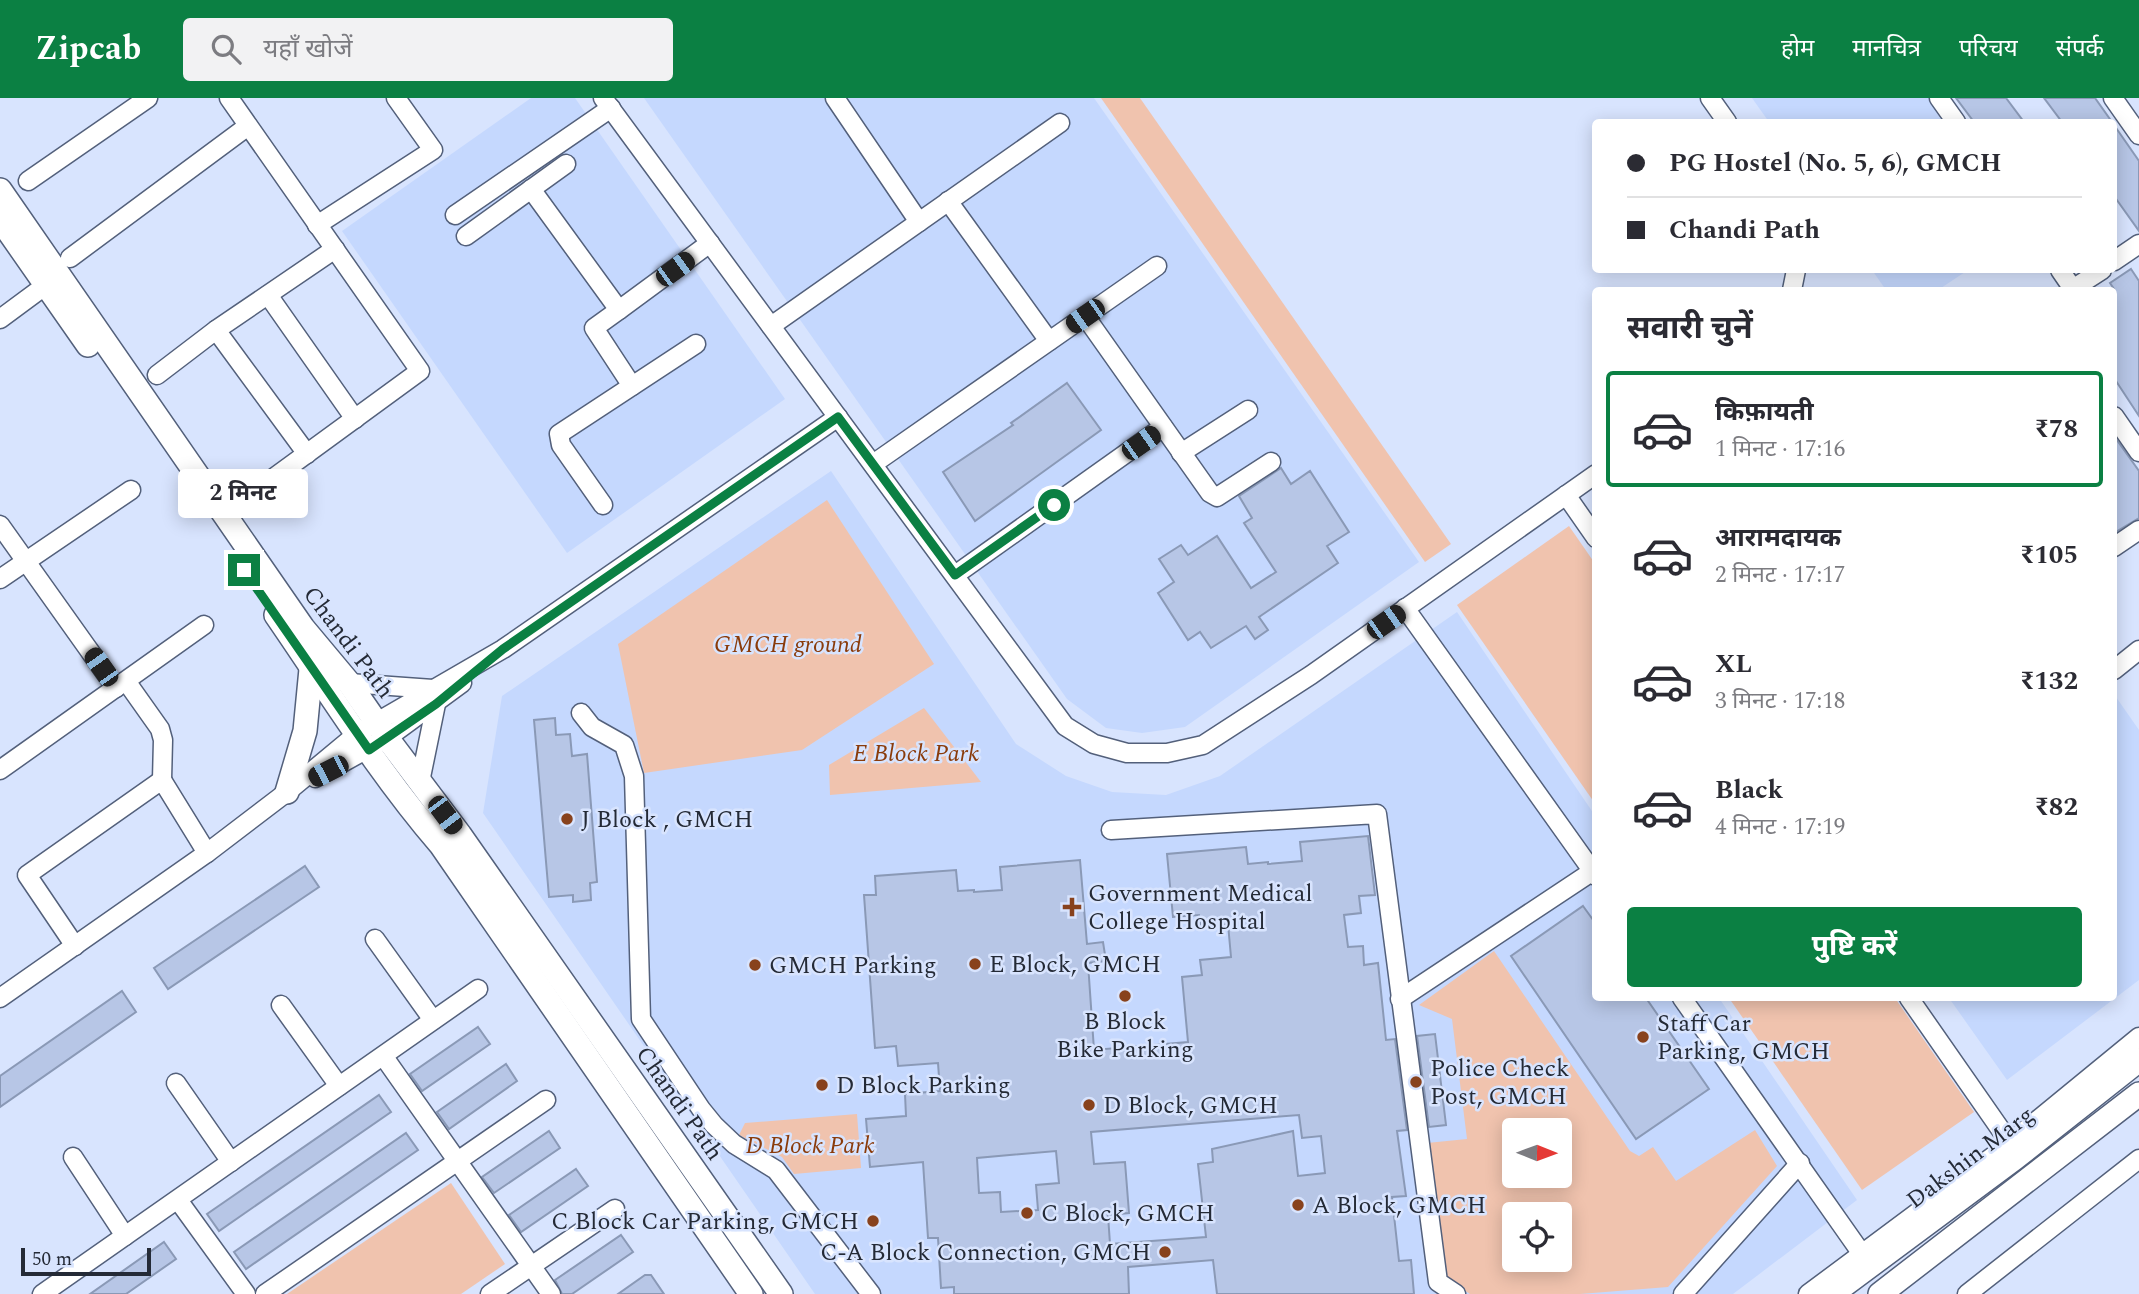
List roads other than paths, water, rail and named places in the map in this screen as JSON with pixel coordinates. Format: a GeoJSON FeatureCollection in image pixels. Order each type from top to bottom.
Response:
{"type":"FeatureCollection","features":[{"type":"Feature","properties":{"kind":"main road","name":"Chandi Path"},"geometry":{"type":"LineString","coordinates":[[0,190],[303,628],[349,684],[372,736],[415,815],[440,845],[751,1294]]}},
{"type":"Feature","properties":{"kind":"main road","name":"Chandi Path"},"geometry":{"type":"LineString","coordinates":[[0,219],[312,669],[372,736],[420,782],[460,835],[781,1294]]}},
{"type":"Feature","properties":{"kind":"main road"},"geometry":{"type":"LineString","coordinates":[[287,792],[305,731],[312,669]]}},
{"type":"Feature","properties":{"kind":"main road","name":"Dakshin Marg"},"geometry":{"type":"LineString","coordinates":[[1832,1294],[2015,1158],[2139,1060]]}},
{"type":"Feature","properties":{"kind":"main road"},"geometry":{"type":"LineString","coordinates":[[1880,1294],[2139,1094]]}},
{"type":"Feature","properties":{"kind":"street"},"geometry":{"type":"LineString","coordinates":[[28,181],[148,98]]}},
{"type":"Feature","properties":{"kind":"street"},"geometry":{"type":"LineString","coordinates":[[229,98],[420,371],[253,493]]}},
{"type":"Feature","properties":{"kind":"street"},"geometry":{"type":"LineString","coordinates":[[835,98],[919,222]]}},
{"type":"Feature","properties":{"kind":"street"},"geometry":{"type":"LineString","coordinates":[[1711,98],[1725,119]]}},
{"type":"Feature","properties":{"kind":"street"},"geometry":{"type":"LineString","coordinates":[[1939,98],[1954,119]]}},
{"type":"Feature","properties":{"kind":"street"},"geometry":{"type":"LineString","coordinates":[[2113,98],[2139,135]]}},
{"type":"Feature","properties":{"kind":"street"},"geometry":{"type":"LineString","coordinates":[[317,225],[433,150],[400,99]]}},
{"type":"Feature","properties":{"kind":"street"},"geometry":{"type":"LineString","coordinates":[[455,215],[607,103],[1065,726],[1094,744],[1127,753],[1167,753],[1203,745],[1311,675],[1592,477]]}},
{"type":"Feature","properties":{"kind":"street"},"geometry":{"type":"LineString","coordinates":[[771,326],[1060,122]]}},
{"type":"Feature","properties":{"kind":"street"},"geometry":{"type":"LineString","coordinates":[[69,258],[248,126]]}},
{"type":"Feature","properties":{"kind":"street"},"geometry":{"type":"LineString","coordinates":[[466,236],[566,164]]}},
{"type":"Feature","properties":{"kind":"street"},"geometry":{"type":"LineString","coordinates":[[531,189],[619,310]]}},
{"type":"Feature","properties":{"kind":"street"},"geometry":{"type":"LineString","coordinates":[[948,201],[1049,341]]}},
{"type":"Feature","properties":{"kind":"street"},"geometry":{"type":"LineString","coordinates":[[632,386],[594,328],[710,243]]}},
{"type":"Feature","properties":{"kind":"street"},"geometry":{"type":"LineString","coordinates":[[157,375],[216,330],[335,249]]}},
{"type":"Feature","properties":{"kind":"street"},"geometry":{"type":"LineString","coordinates":[[2117,260],[2137,251]]}},
{"type":"Feature","properties":{"kind":"street"},"geometry":{"type":"LineString","coordinates":[[873,464],[1157,266]]}},
{"type":"Feature","properties":{"kind":"street"},"geometry":{"type":"LineString","coordinates":[[2076,287],[2098,273]]}},
{"type":"Feature","properties":{"kind":"street"},"geometry":{"type":"LineString","coordinates":[[0,319],[46,285]]}},
{"type":"Feature","properties":{"kind":"street"},"geometry":{"type":"LineString","coordinates":[[268,295],[355,419]]}},
{"type":"Feature","properties":{"kind":"street"},"geometry":{"type":"LineString","coordinates":[[1085,316],[1210,493],[1217,496],[1271,462]]}},
{"type":"Feature","properties":{"kind":"street"},"geometry":{"type":"LineString","coordinates":[[216,330],[307,454]]}},
{"type":"Feature","properties":{"kind":"street"},"geometry":{"type":"LineString","coordinates":[[603,505],[561,445],[559,434],[696,344]]}},
{"type":"Feature","properties":{"kind":"street"},"geometry":{"type":"LineString","coordinates":[[1181,453],[1248,410]]}},
{"type":"Feature","properties":{"kind":"street"},"geometry":{"type":"LineString","coordinates":[[0,998],[207,853],[287,792],[435,696],[838,417]]}},
{"type":"Feature","properties":{"kind":"street"},"geometry":{"type":"LineString","coordinates":[[2117,420],[2139,452]]}},
{"type":"Feature","properties":{"kind":"street"},"geometry":{"type":"LineString","coordinates":[[955,575],[1163,427]]}},
{"type":"Feature","properties":{"kind":"street"},"geometry":{"type":"LineString","coordinates":[[0,579],[131,490]]}},
{"type":"Feature","properties":{"kind":"street"},"geometry":{"type":"LineString","coordinates":[[1566,495],[1592,532]]}},
{"type":"Feature","properties":{"kind":"street"},"geometry":{"type":"LineString","coordinates":[[0,525],[121,684],[160,729],[163,740],[162,780],[207,853]]}},
{"type":"Feature","properties":{"kind":"street"},"geometry":{"type":"LineString","coordinates":[[2117,545],[2139,530]]}},
{"type":"Feature","properties":{"kind":"street"},"geometry":{"type":"LineString","coordinates":[[1405,608],[1592,871]]}},
{"type":"Feature","properties":{"kind":"street"},"geometry":{"type":"LineString","coordinates":[[0,770],[204,625]]}},
{"type":"Feature","properties":{"kind":"street"},"geometry":{"type":"LineString","coordinates":[[2117,668],[2139,650]]}},
{"type":"Feature","properties":{"kind":"street"},"geometry":{"type":"LineString","coordinates":[[349,684],[435,696]]}},
{"type":"Feature","properties":{"kind":"street"},"geometry":{"type":"LineString","coordinates":[[420,782],[435,696]]}},
{"type":"Feature","properties":{"kind":"street"},"geometry":{"type":"LineString","coordinates":[[581,713],[592,727],[624,744],[634,776],[641,1019],[701,1109],[734,1144],[776,1170],[871,1294]]}},
{"type":"Feature","properties":{"kind":"street"},"geometry":{"type":"LineString","coordinates":[[75,946],[27,876],[162,780]]}},
{"type":"Feature","properties":{"kind":"street"},"geometry":{"type":"LineString","coordinates":[[1111,830],[1377,814],[1438,1282],[1457,1294]]}},
{"type":"Feature","properties":{"kind":"street"},"geometry":{"type":"LineString","coordinates":[[1400,999],[1592,875]]}},
{"type":"Feature","properties":{"kind":"street"},"geometry":{"type":"LineString","coordinates":[[375,939],[433,1020]]}},
{"type":"Feature","properties":{"kind":"street"},"geometry":{"type":"LineString","coordinates":[[42,1294],[478,989]]}},
{"type":"Feature","properties":{"kind":"street"},"geometry":{"type":"LineString","coordinates":[[1684,1001],[1862,1254]]}},
{"type":"Feature","properties":{"kind":"street"},"geometry":{"type":"LineString","coordinates":[[1911,1001],[2010,1143]]}},
{"type":"Feature","properties":{"kind":"street"},"geometry":{"type":"LineString","coordinates":[[281,1005],[339,1086]]}},
{"type":"Feature","properties":{"kind":"street"},"geometry":{"type":"LineString","coordinates":[[1808,1294],[2010,1143],[2139,1037]]}},
{"type":"Feature","properties":{"kind":"street"},"geometry":{"type":"LineString","coordinates":[[383,1056],[551,1294]]}},
{"type":"Feature","properties":{"kind":"street"},"geometry":{"type":"LineString","coordinates":[[176,1083],[232,1162]]}},
{"type":"Feature","properties":{"kind":"street"},"geometry":{"type":"LineString","coordinates":[[265,1294],[546,1100]]}},
{"type":"Feature","properties":{"kind":"street"},"geometry":{"type":"LineString","coordinates":[[73,1157],[125,1236]]}},
{"type":"Feature","properties":{"kind":"street"},"geometry":{"type":"LineString","coordinates":[[1967,1294],[2139,1159]]}},
{"type":"Feature","properties":{"kind":"street"},"geometry":{"type":"LineString","coordinates":[[1684,1294],[1800,1163]]}},
{"type":"Feature","properties":{"kind":"street"},"geometry":{"type":"LineString","coordinates":[[178,1200],[246,1294]]}},
{"type":"Feature","properties":{"kind":"street"},"geometry":{"type":"LineString","coordinates":[[490,1294],[615,1209]]}},
{"type":"Feature","properties":{"kind":"place","name":"J Block , GMCH"},"geometry":{"type":"Point","coordinates":[567,819]}},
{"type":"Feature","properties":{"kind":"place","name":"Government Medical College Hospital"},"geometry":{"type":"Point","coordinates":[1072,907]}},
{"type":"Feature","properties":{"kind":"place","name":"E Block, GMCH"},"geometry":{"type":"Point","coordinates":[975,964]}},
{"type":"Feature","properties":{"kind":"place","name":"GMCH Parking"},"geometry":{"type":"Point","coordinates":[755,965]}},
{"type":"Feature","properties":{"kind":"place","name":"B Block Bike Parking"},"geometry":{"type":"Point","coordinates":[1125,996]}},
{"type":"Feature","properties":{"kind":"place","name":"Staff Car Parking, GMCH"},"geometry":{"type":"Point","coordinates":[1643,1037]}},
{"type":"Feature","properties":{"kind":"place","name":"Police Check Post, GMCH"},"geometry":{"type":"Point","coordinates":[1416,1082]}},
{"type":"Feature","properties":{"kind":"place","name":"D Block Parking"},"geometry":{"type":"Point","coordinates":[822,1085]}},
{"type":"Feature","properties":{"kind":"place","name":"D Block, GMCH"},"geometry":{"type":"Point","coordinates":[1089,1105]}},
{"type":"Feature","properties":{"kind":"place","name":"A Block, GMCH"},"geometry":{"type":"Point","coordinates":[1298,1205]}},
{"type":"Feature","properties":{"kind":"place","name":"C Block, GMCH"},"geometry":{"type":"Point","coordinates":[1027,1213]}},
{"type":"Feature","properties":{"kind":"place","name":"C Block Car Parking, GMCH"},"geometry":{"type":"Point","coordinates":[873,1221]}},
{"type":"Feature","properties":{"kind":"place","name":"C-A Block Connection, GMCH"},"geometry":{"type":"Point","coordinates":[1165,1252]}},
{"type":"Feature","properties":{"kind":"park label","name":"GMCH ground"},"geometry":{"type":"Point","coordinates":[788,644]}},
{"type":"Feature","properties":{"kind":"park label","name":"E Block Park"},"geometry":{"type":"Point","coordinates":[916,753]}},
{"type":"Feature","properties":{"kind":"park label","name":"D Block Park"},"geometry":{"type":"Point","coordinates":[810,1145]}}]}
